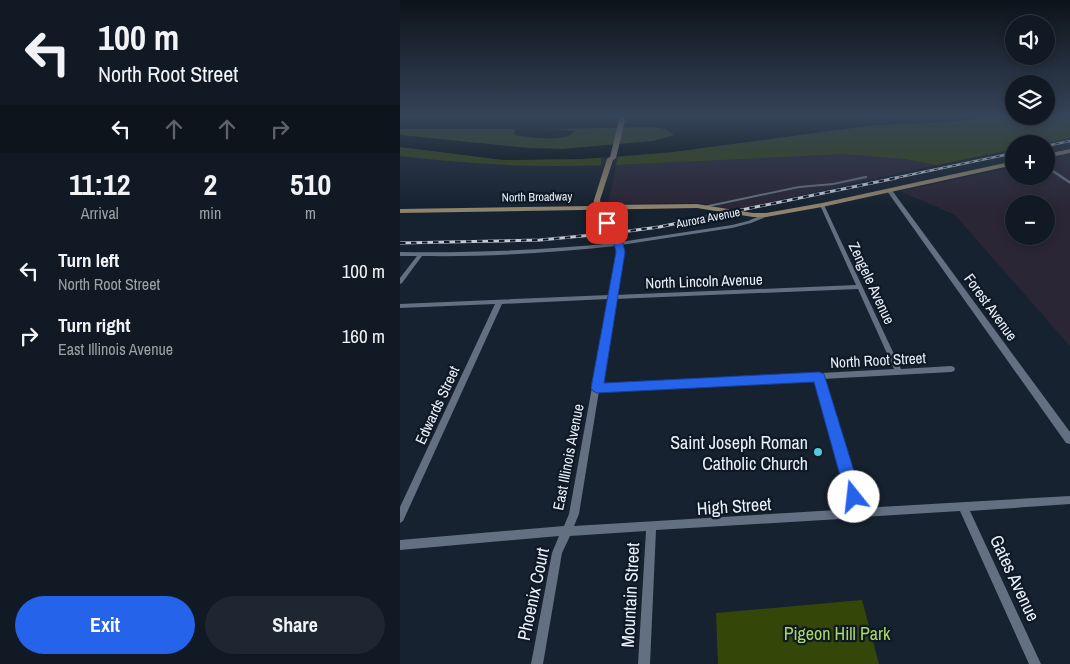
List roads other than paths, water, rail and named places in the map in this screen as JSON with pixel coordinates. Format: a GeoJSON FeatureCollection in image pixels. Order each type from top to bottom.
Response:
{"type":"FeatureCollection","features":[{"type":"Feature","properties":{"kind":"main road"},"geometry":{"type":"LineString","coordinates":[[597,208],[597,200],[610,159],[607,159],[613,147]]}},
{"type":"Feature","properties":{"kind":"main road"},"geometry":{"type":"LineString","coordinates":[[1055,154],[1070,151]]}},
{"type":"Feature","properties":{"kind":"main road","name":"Aurora Avenue"},"geometry":{"type":"LineString","coordinates":[[766,215],[822,205],[1005,165]]}},
{"type":"Feature","properties":{"kind":"main road","name":"North Broadway"},"geometry":{"type":"LineString","coordinates":[[400,211],[704,207],[744,214],[766,215]]}},
{"type":"Feature","properties":{"kind":"street"},"geometry":{"type":"LineString","coordinates":[[1055,172],[1070,183]]}},
{"type":"Feature","properties":{"kind":"street","name":"North Broadway"},"geometry":{"type":"LineString","coordinates":[[704,207],[799,187],[833,184],[865,177]]}},
{"type":"Feature","properties":{"kind":"street","name":"Forest Avenue"},"geometry":{"type":"LineString","coordinates":[[889,190],[1070,440]]}},
{"type":"Feature","properties":{"kind":"street","name":"Zengele Avenue"},"geometry":{"type":"LineString","coordinates":[[822,205],[899,372]]}},
{"type":"Feature","properties":{"kind":"street"},"geometry":{"type":"LineString","coordinates":[[597,208],[619,244]]}},
{"type":"Feature","properties":{"kind":"street","name":"Aurora Avenue"},"geometry":{"type":"LineString","coordinates":[[400,254],[549,250],[619,244],[748,222],[766,215]]}},
{"type":"Feature","properties":{"kind":"street","name":"East Illinois Avenue"},"geometry":{"type":"LineString","coordinates":[[566,531],[574,514],[613,298],[620,252],[619,244]]}},
{"type":"Feature","properties":{"kind":"street"},"geometry":{"type":"LineString","coordinates":[[400,282],[421,254]]}},
{"type":"Feature","properties":{"kind":"street","name":"North Lincoln Avenue"},"geometry":{"type":"LineString","coordinates":[[400,306],[859,287]]}},
{"type":"Feature","properties":{"kind":"street","name":"Edwards Street"},"geometry":{"type":"LineString","coordinates":[[400,518],[498,303]]}},
{"type":"Feature","properties":{"kind":"street","name":"North Root Street"},"geometry":{"type":"LineString","coordinates":[[597,388],[951,369]]}},
{"type":"Feature","properties":{"kind":"street"},"geometry":{"type":"LineString","coordinates":[[819,377],[859,514]]}},
{"type":"Feature","properties":{"kind":"street","name":"High Street"},"geometry":{"type":"LineString","coordinates":[[400,545],[566,531],[1070,500]]}},
{"type":"Feature","properties":{"kind":"street","name":"Gates Avenue"},"geometry":{"type":"LineString","coordinates":[[963,507],[1035,664]]}},
{"type":"Feature","properties":{"kind":"street","name":"Mountain Street"},"geometry":{"type":"LineString","coordinates":[[644,664],[651,527]]}},
{"type":"Feature","properties":{"kind":"street","name":"Phoenix Court"},"geometry":{"type":"LineString","coordinates":[[536,664],[557,553],[566,531]]}},
{"type":"Feature","properties":{"kind":"railway"},"geometry":{"type":"LineString","coordinates":[[890,179],[1005,155]]}},
{"type":"Feature","properties":{"kind":"railway"},"geometry":{"type":"LineString","coordinates":[[400,243],[540,240],[614,233],[659,227],[896,178]]}},
{"type":"Feature","properties":{"kind":"place","name":"Saint Joseph Roman Catholic Church"},"geometry":{"type":"Point","coordinates":[818,452]}},
{"type":"Feature","properties":{"kind":"park label","name":"Pigeon Hill Park"},"geometry":{"type":"Point","coordinates":[837,633]}}]}
